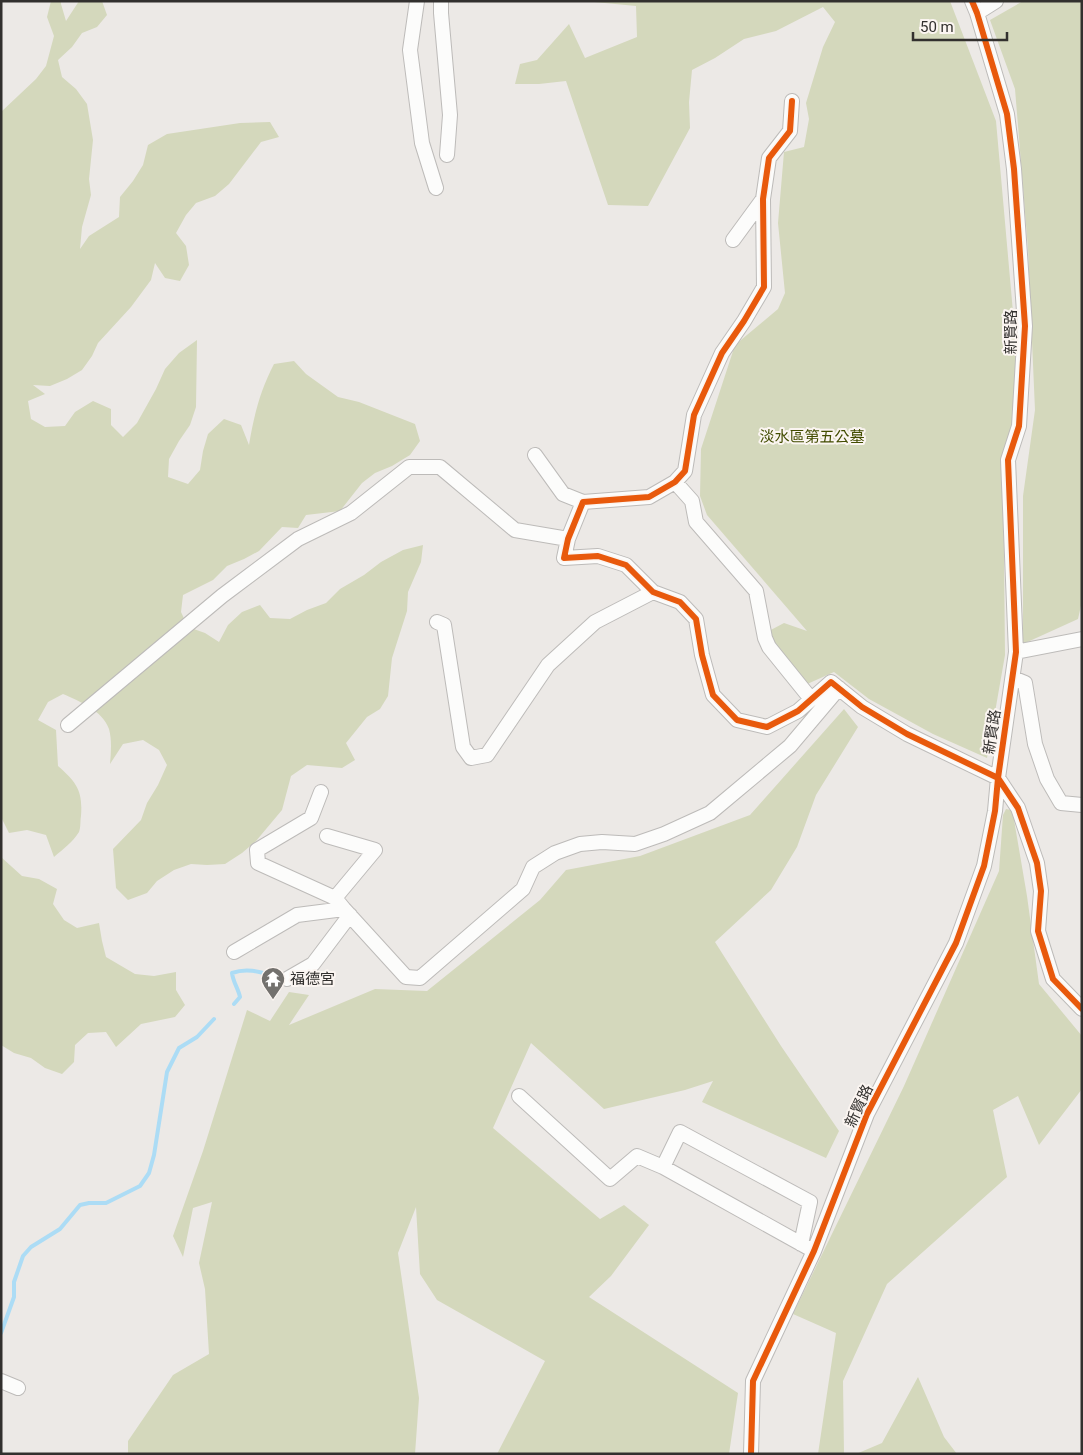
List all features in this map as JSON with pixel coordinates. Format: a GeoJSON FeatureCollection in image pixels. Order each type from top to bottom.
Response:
{"type":"FeatureCollection","features":[{"type":"Feature","properties":{"kind":"street"},"geometry":{"type":"LineString","coordinates":[[417,1],[410,50],[422,143],[436,188]]}},
{"type":"Feature","properties":{"kind":"street"},"geometry":{"type":"LineString","coordinates":[[441,1],[450,115],[448,155]]}},
{"type":"Feature","properties":{"kind":"street"},"geometry":{"type":"LineString","coordinates":[[975,7],[996,1]]}},
{"type":"Feature","properties":{"kind":"street","name":"新賢路"},"geometry":{"type":"LineString","coordinates":[[750,1454],[753,1381],[814,1251],[867,1114],[956,943],[984,866],[995,812],[1016,652],[1008,460],[1019,426],[1025,326],[1014,169],[1007,114],[975,7]]}},
{"type":"Feature","properties":{"kind":"street"},"geometry":{"type":"LineString","coordinates":[[535,455],[563,494],[582,502],[649,497],[675,482],[685,471],[694,415],[722,353],[764,287],[763,199],[769,158],[790,131],[792,101]]}},
{"type":"Feature","properties":{"kind":"street"},"geometry":{"type":"LineString","coordinates":[[733,240],[763,199]]}},
{"type":"Feature","properties":{"kind":"street"},"geometry":{"type":"LineString","coordinates":[[68,726],[222,596],[298,539],[351,513],[409,467],[440,467],[515,530],[568,538]]}},
{"type":"Feature","properties":{"kind":"street"},"geometry":{"type":"LineString","coordinates":[[675,482],[692,501],[696,522],[756,591],[765,638],[769,647],[811,699]]}},
{"type":"Feature","properties":{"kind":"street"},"geometry":{"type":"LineString","coordinates":[[582,502],[568,538],[564,558],[598,556],[626,565],[653,592],[680,602],[696,619],[702,655],[713,695],[736,720],[767,727],[798,711],[831,682],[862,707],[907,734],[998,778],[1018,808],[1037,863],[1041,891],[1038,931],[1053,979],[1082,1009]]}},
{"type":"Feature","properties":{"kind":"street"},"geometry":{"type":"LineString","coordinates":[[437,622],[444,625],[463,747],[471,758],[487,755],[548,665],[595,622],[653,592]]}},
{"type":"Feature","properties":{"kind":"street"},"geometry":{"type":"LineString","coordinates":[[1016,652],[1082,639]]}},
{"type":"Feature","properties":{"kind":"street"},"geometry":{"type":"LineString","coordinates":[[1013,678],[1025,683],[1035,744],[1046,779],[1061,803],[1082,804]]}},
{"type":"Feature","properties":{"kind":"street"},"geometry":{"type":"LineString","coordinates":[[321,792],[310,818],[256,850],[258,863],[335,898],[406,977],[420,978],[523,890],[533,867],[555,853],[580,844],[602,842],[635,844],[664,834],[710,813],[790,746],[839,688]]}},
{"type":"Feature","properties":{"kind":"street"},"geometry":{"type":"LineString","coordinates":[[327,836],[376,850],[335,898]]}},
{"type":"Feature","properties":{"kind":"street"},"geometry":{"type":"LineString","coordinates":[[234,952],[296,915],[347,912]]}},
{"type":"Feature","properties":{"kind":"street"},"geometry":{"type":"LineString","coordinates":[[287,979],[313,964],[347,912]]}},
{"type":"Feature","properties":{"kind":"street"},"geometry":{"type":"LineString","coordinates":[[519,1096],[610,1179],[636,1156],[662,1167],[814,1251]]}},
{"type":"Feature","properties":{"kind":"street"},"geometry":{"type":"LineString","coordinates":[[662,1167],[680,1132],[810,1202],[801,1244]]}},
{"type":"Feature","properties":{"kind":"street"},"geometry":{"type":"LineString","coordinates":[[1,1381],[18,1388]]}},
{"type":"Feature","properties":{"kind":"green space"},"geometry":{"type":"Polygon","coordinates":[[[51,1],[61,1],[66,21],[79,1],[102,1],[107,15],[97,27],[82,33],[72,47],[58,60],[62,77],[76,89],[87,104],[93,140],[89,179],[91,195],[82,227],[80,249],[89,236],[119,217],[120,197],[143,165],[148,145],[167,134],[240,123],[270,122],[279,137],[261,142],[229,184],[215,196],[196,203],[186,215],[176,233],[186,246],[189,265],[180,281],[165,278],[155,263],[151,280],[131,307],[98,343],[82,370],[50,386],[33,385],[45,394],[28,401],[31,419],[45,427],[65,426],[75,412],[93,401],[111,409],[111,425],[123,437],[137,423],[165,369],[179,353],[197,340],[196,407],[190,425],[169,459],[168,477],[188,484],[200,470],[208,434],[224,419],[241,425],[249,445],[258,403],[274,364],[294,361],[306,374],[338,397],[359,402],[415,424],[420,441],[410,455],[392,466],[375,473],[362,483],[340,511],[306,515],[298,528],[282,527],[259,551],[227,566],[213,580],[183,595],[181,612],[188,627],[205,633],[219,642],[228,625],[242,612],[260,605],[270,618],[290,619],[326,603],[340,589],[364,575],[381,562],[403,550],[423,545],[421,562],[408,592],[407,611],[392,658],[388,696],[380,709],[367,717],[346,743],[355,760],[342,768],[307,765],[291,776],[282,810],[256,841],[242,853],[225,864],[191,864],[174,870],[157,881],[147,893],[128,900],[116,888],[113,849],[141,820],[147,803],[158,785],[167,765],[159,750],[143,740],[123,744],[110,764],[111,737],[106,722],[96,711],[63,694],[48,702],[38,720],[56,730],[58,766],[77,787],[81,799],[79,832],[54,857],[46,835],[27,830],[9,833],[1,817],[1,112],[36,79],[46,66],[54,36],[47,17],[51,1]]]}},
{"type":"Feature","properties":{"kind":"green space","name":"淡水區第五公墓"},"geometry":{"type":"Polygon","coordinates":[[[584,1],[950,1],[996,121],[1020,391],[1003,457],[1005,655],[987,758],[933,734],[869,699],[834,672],[805,685],[793,678],[767,632],[784,623],[807,631],[707,515],[700,496],[701,449],[735,345],[778,309],[785,293],[778,223],[784,152],[804,147],[809,119],[806,103],[823,47],[835,22],[823,7],[776,31],[744,39],[692,70],[689,102],[690,128],[648,206],[608,205],[566,81],[515,84],[520,64],[537,60],[569,24],[585,58],[637,37],[636,6],[584,1]]]}},
{"type":"Feature","properties":{"kind":"green space"},"geometry":{"type":"Polygon","coordinates":[[[1023,1],[1082,1],[1082,601],[1078,619],[1023,644],[1023,496],[1035,410],[1028,249],[1015,89],[990,20],[1023,1]]]}},
{"type":"Feature","properties":{"kind":"green space"},"geometry":{"type":"Polygon","coordinates":[[[844,709],[858,727],[816,795],[797,847],[771,890],[715,942],[781,1046],[839,1131],[826,1158],[702,1102],[713,1081],[685,1090],[604,1109],[531,1043],[493,1128],[600,1219],[624,1205],[649,1225],[611,1276],[589,1297],[738,1393],[729,1454],[497,1454],[545,1361],[437,1300],[420,1274],[416,1207],[398,1253],[419,1398],[415,1454],[128,1454],[128,1441],[173,1375],[209,1354],[205,1289],[199,1263],[212,1202],[193,1208],[183,1257],[173,1236],[203,1151],[247,1010],[270,1021],[289,992],[309,995],[289,1025],[375,989],[427,991],[540,900],[566,870],[640,856],[750,815],[844,709]]]}},
{"type":"Feature","properties":{"kind":"green space"},"geometry":{"type":"Polygon","coordinates":[[[1006,809],[1011,810],[1013,814],[1039,984],[1082,1036],[1082,1089],[1039,1145],[1018,1096],[993,1110],[1007,1177],[887,1284],[843,1381],[844,1454],[818,1454],[836,1333],[793,1314],[904,1086],[999,871],[1003,815],[1006,809]]]}},
{"type":"Feature","properties":{"kind":"green space"},"geometry":{"type":"Polygon","coordinates":[[[1,857],[22,876],[39,879],[57,889],[53,904],[64,920],[77,928],[99,923],[106,957],[135,974],[154,976],[176,972],[176,990],[185,1005],[175,1017],[141,1024],[116,1047],[106,1032],[88,1033],[75,1045],[74,1062],[62,1074],[45,1068],[31,1058],[14,1053],[1,1045],[1,857]]]}},
{"type":"Feature","properties":{"kind":"green space"},"geometry":{"type":"Polygon","coordinates":[[[918,1377],[944,1437],[957,1454],[856,1454],[882,1443],[918,1377]]]}},
{"type":"Feature","properties":{"kind":"waterway"},"geometry":{"type":"LineString","coordinates":[[234,1004],[240,997],[232,973],[252,971],[273,976]]}},
{"type":"Feature","properties":{"kind":"waterway"},"geometry":{"type":"LineString","coordinates":[[1,1333],[14,1297],[14,1282],[23,1256],[31,1247],[60,1229],[80,1205],[106,1203],[140,1186],[149,1173],[154,1155],[167,1072],[179,1048],[197,1037],[214,1019]]}},
{"type":"Feature","properties":{"kind":"cycle path"},"geometry":{"type":"LineString","coordinates":[[751,1454],[753,1381],[814,1251],[867,1114],[956,943],[984,866],[995,811],[1016,652],[1008,460],[1019,426],[1025,326],[1014,169],[1007,114],[972,1]]}},
{"type":"Feature","properties":{"kind":"cycle path"},"geometry":{"type":"LineString","coordinates":[[792,101],[790,131],[769,158],[763,199],[764,287],[722,353],[694,415],[685,471],[675,482],[649,497],[583,502],[568,539],[564,558],[598,556],[626,565],[653,592],[680,602],[696,619],[702,655],[713,695],[737,720],[767,727],[798,711],[831,682],[862,707],[907,734],[998,778],[1018,808],[1037,863],[1041,891],[1038,931],[1053,979],[1082,1009]]}},
{"type":"Feature","properties":{"kind":"place","name":"福德宮"},"geometry":{"type":"Point","coordinates":[273,1000]}}]}
